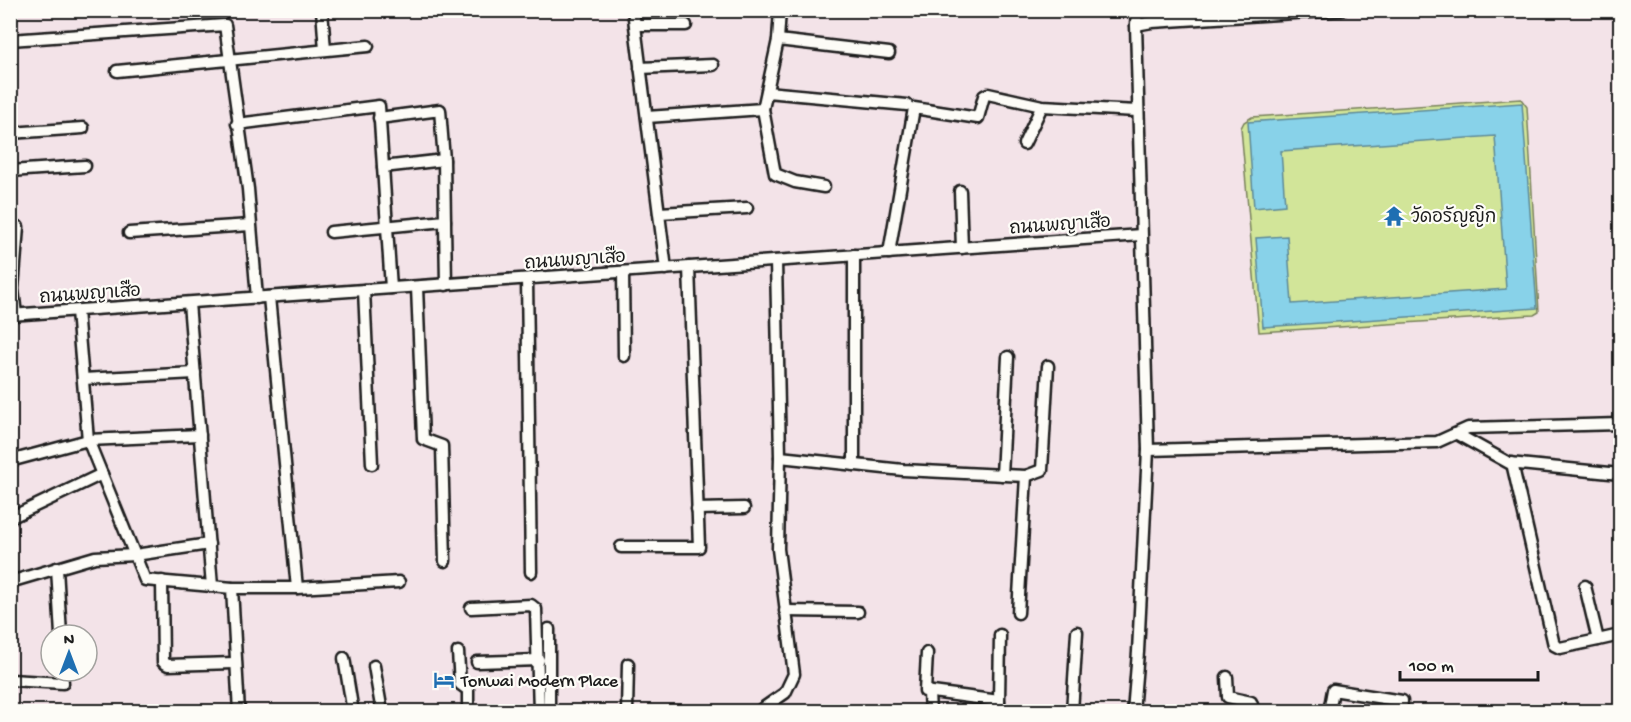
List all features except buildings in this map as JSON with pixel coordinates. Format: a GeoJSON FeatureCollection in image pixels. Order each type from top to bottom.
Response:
{"type":"FeatureCollection","features":[{"type":"Feature","properties":{"kind":"street"},"geometry":{"type":"LineString","coordinates":[[322,10],[325,50]]}},
{"type":"Feature","properties":{"kind":"street"},"geometry":{"type":"LineString","coordinates":[[633,10],[666,269]]}},
{"type":"Feature","properties":{"kind":"street"},"geometry":{"type":"LineString","coordinates":[[780,10],[778,39],[763,109],[774,174],[795,182],[824,187]]}},
{"type":"Feature","properties":{"kind":"street"},"geometry":{"type":"LineString","coordinates":[[1132,711],[1138,652],[1148,450],[1137,111],[1137,10]]}},
{"type":"Feature","properties":{"kind":"street"},"geometry":{"type":"LineString","coordinates":[[1136,25],[1187,15],[1342,10]]}},
{"type":"Feature","properties":{"kind":"street"},"geometry":{"type":"LineString","coordinates":[[10,40],[225,25],[237,124],[248,189],[257,298]]}},
{"type":"Feature","properties":{"kind":"street"},"geometry":{"type":"LineString","coordinates":[[634,25],[686,25]]}},
{"type":"Feature","properties":{"kind":"street"},"geometry":{"type":"LineString","coordinates":[[778,39],[889,53]]}},
{"type":"Feature","properties":{"kind":"street"},"geometry":{"type":"LineString","coordinates":[[117,71],[368,46]]}},
{"type":"Feature","properties":{"kind":"street"},"geometry":{"type":"LineString","coordinates":[[640,68],[713,65]]}},
{"type":"Feature","properties":{"kind":"street"},"geometry":{"type":"LineString","coordinates":[[767,92],[907,105]]}},
{"type":"Feature","properties":{"kind":"street"},"geometry":{"type":"LineString","coordinates":[[889,253],[914,108],[978,118],[984,96],[988,94],[1042,106],[1137,111]]}},
{"type":"Feature","properties":{"kind":"street"},"geometry":{"type":"LineString","coordinates":[[237,124],[379,106],[391,288]]}},
{"type":"Feature","properties":{"kind":"street"},"geometry":{"type":"LineString","coordinates":[[1024,144],[1042,106]]}},
{"type":"Feature","properties":{"kind":"street"},"geometry":{"type":"LineString","coordinates":[[646,117],[763,109]]}},
{"type":"Feature","properties":{"kind":"street"},"geometry":{"type":"LineString","coordinates":[[380,118],[440,110],[444,160],[446,285]]}},
{"type":"Feature","properties":{"kind":"street"},"geometry":{"type":"LineString","coordinates":[[10,133],[83,128]]}},
{"type":"Feature","properties":{"kind":"street"},"geometry":{"type":"LineString","coordinates":[[383,167],[444,160]]}},
{"type":"Feature","properties":{"kind":"street"},"geometry":{"type":"LineString","coordinates":[[10,171],[85,166]]}},
{"type":"Feature","properties":{"kind":"street"},"geometry":{"type":"LineString","coordinates":[[960,191],[962,248]]}},
{"type":"Feature","properties":{"kind":"street"},"geometry":{"type":"LineString","coordinates":[[659,213],[747,207]]}},
{"type":"Feature","properties":{"kind":"street"},"geometry":{"type":"LineString","coordinates":[[330,232],[445,221]]}},
{"type":"Feature","properties":{"kind":"street"},"geometry":{"type":"LineString","coordinates":[[129,233],[250,225]]}},
{"type":"Feature","properties":{"kind":"street"},"geometry":{"type":"LineString","coordinates":[[13,315],[18,227]]}},
{"type":"Feature","properties":{"kind":"street","name":"ถนนพญาเสือ"},"geometry":{"type":"LineString","coordinates":[[13,315],[1141,235]]}},
{"type":"Feature","properties":{"kind":"street"},"geometry":{"type":"LineString","coordinates":[[854,255],[854,465]]}},
{"type":"Feature","properties":{"kind":"street"},"geometry":{"type":"LineString","coordinates":[[763,711],[762,709],[785,693],[794,675],[778,549],[780,457],[776,261]]}},
{"type":"Feature","properties":{"kind":"street"},"geometry":{"type":"LineString","coordinates":[[621,547],[699,547],[689,267]]}},
{"type":"Feature","properties":{"kind":"street"},"geometry":{"type":"LineString","coordinates":[[623,272],[624,356]]}},
{"type":"Feature","properties":{"kind":"street"},"geometry":{"type":"LineString","coordinates":[[527,279],[531,572]]}},
{"type":"Feature","properties":{"kind":"street"},"geometry":{"type":"LineString","coordinates":[[417,287],[423,439],[442,446],[445,561]]}},
{"type":"Feature","properties":{"kind":"street"},"geometry":{"type":"LineString","coordinates":[[364,290],[372,464]]}},
{"type":"Feature","properties":{"kind":"street"},"geometry":{"type":"LineString","coordinates":[[269,297],[297,588]]}},
{"type":"Feature","properties":{"kind":"street"},"geometry":{"type":"LineString","coordinates":[[189,303],[212,586]]}},
{"type":"Feature","properties":{"kind":"street"},"geometry":{"type":"LineString","coordinates":[[77,311],[88,440],[146,580],[232,588],[297,588],[399,582]]}},
{"type":"Feature","properties":{"kind":"street"},"geometry":{"type":"LineString","coordinates":[[1002,475],[1008,357]]}},
{"type":"Feature","properties":{"kind":"street"},"geometry":{"type":"LineString","coordinates":[[780,457],[854,465],[1026,476],[1042,470],[1048,366]]}},
{"type":"Feature","properties":{"kind":"street"},"geometry":{"type":"LineString","coordinates":[[83,380],[195,373]]}},
{"type":"Feature","properties":{"kind":"street"},"geometry":{"type":"LineString","coordinates":[[1148,450],[1437,442],[1467,428],[1620,424]]}},
{"type":"Feature","properties":{"kind":"street"},"geometry":{"type":"LineString","coordinates":[[1457,434],[1512,463],[1620,474]]}},
{"type":"Feature","properties":{"kind":"street"},"geometry":{"type":"LineString","coordinates":[[10,461],[88,440],[200,435]]}},
{"type":"Feature","properties":{"kind":"street"},"geometry":{"type":"LineString","coordinates":[[1512,463],[1554,645],[1560,648],[1620,635]]}},
{"type":"Feature","properties":{"kind":"street"},"geometry":{"type":"LineString","coordinates":[[10,518],[102,474]]}},
{"type":"Feature","properties":{"kind":"street"},"geometry":{"type":"LineString","coordinates":[[1018,613],[1026,476]]}},
{"type":"Feature","properties":{"kind":"street"},"geometry":{"type":"LineString","coordinates":[[697,509],[744,508]]}},
{"type":"Feature","properties":{"kind":"street"},"geometry":{"type":"LineString","coordinates":[[10,582],[95,557],[135,555],[209,544]]}},
{"type":"Feature","properties":{"kind":"street"},"geometry":{"type":"LineString","coordinates":[[57,568],[60,623]]}},
{"type":"Feature","properties":{"kind":"street"},"geometry":{"type":"LineString","coordinates":[[162,581],[163,662],[168,665],[234,663]]}},
{"type":"Feature","properties":{"kind":"street"},"geometry":{"type":"LineString","coordinates":[[1585,586],[1598,640]]}},
{"type":"Feature","properties":{"kind":"street"},"geometry":{"type":"LineString","coordinates":[[232,588],[234,663],[239,711]]}},
{"type":"Feature","properties":{"kind":"street"},"geometry":{"type":"LineString","coordinates":[[471,608],[534,607],[537,612],[539,711]]}},
{"type":"Feature","properties":{"kind":"street"},"geometry":{"type":"LineString","coordinates":[[785,611],[858,612]]}},
{"type":"Feature","properties":{"kind":"street"},"geometry":{"type":"LineString","coordinates":[[549,629],[549,711]]}},
{"type":"Feature","properties":{"kind":"street"},"geometry":{"type":"LineString","coordinates":[[1072,711],[1077,632]]}},
{"type":"Feature","properties":{"kind":"street"},"geometry":{"type":"LineString","coordinates":[[927,653],[925,691],[999,706],[1000,635]]}},
{"type":"Feature","properties":{"kind":"street"},"geometry":{"type":"LineString","coordinates":[[458,652],[460,684],[468,690],[468,711]]}},
{"type":"Feature","properties":{"kind":"street"},"geometry":{"type":"LineString","coordinates":[[344,658],[353,711]]}},
{"type":"Feature","properties":{"kind":"street"},"geometry":{"type":"LineString","coordinates":[[477,662],[539,660]]}},
{"type":"Feature","properties":{"kind":"street"},"geometry":{"type":"LineString","coordinates":[[627,711],[628,664]]}},
{"type":"Feature","properties":{"kind":"street"},"geometry":{"type":"LineString","coordinates":[[374,666],[382,711]]}},
{"type":"Feature","properties":{"kind":"street"},"geometry":{"type":"LineString","coordinates":[[1227,677],[1228,697],[1251,702],[1254,711]]}},
{"type":"Feature","properties":{"kind":"street"},"geometry":{"type":"LineString","coordinates":[[10,680],[39,682]]}},
{"type":"Feature","properties":{"kind":"street"},"geometry":{"type":"LineString","coordinates":[[1329,711],[1333,690],[1402,701],[1401,711]]}},
{"type":"Feature","properties":{"kind":"street"},"geometry":{"type":"LineString","coordinates":[[929,693],[930,711]]}},
{"type":"Feature","properties":{"kind":"green space"},"geometry":{"type":"Polygon","coordinates":[[[1521,99],[1527,107],[1539,312],[1534,315],[1259,332],[1241,128],[1244,122],[1252,117],[1521,99]]]}},
{"type":"Feature","properties":{"kind":"water"},"geometry":{"type":"Polygon","coordinates":[[[1522,103],[1537,308],[1263,327],[1256,238],[1287,236],[1292,304],[1506,289],[1495,136],[1281,151],[1285,205],[1254,208],[1248,122],[1522,103]]]}},
{"type":"Feature","properties":{"kind":"place","name":"วัดอรัญญิก"},"geometry":{"type":"Point","coordinates":[1394,216]}},
{"type":"Feature","properties":{"kind":"place","name":"Tonwai Modern Place"},"geometry":{"type":"Point","coordinates":[444,680]}}]}
